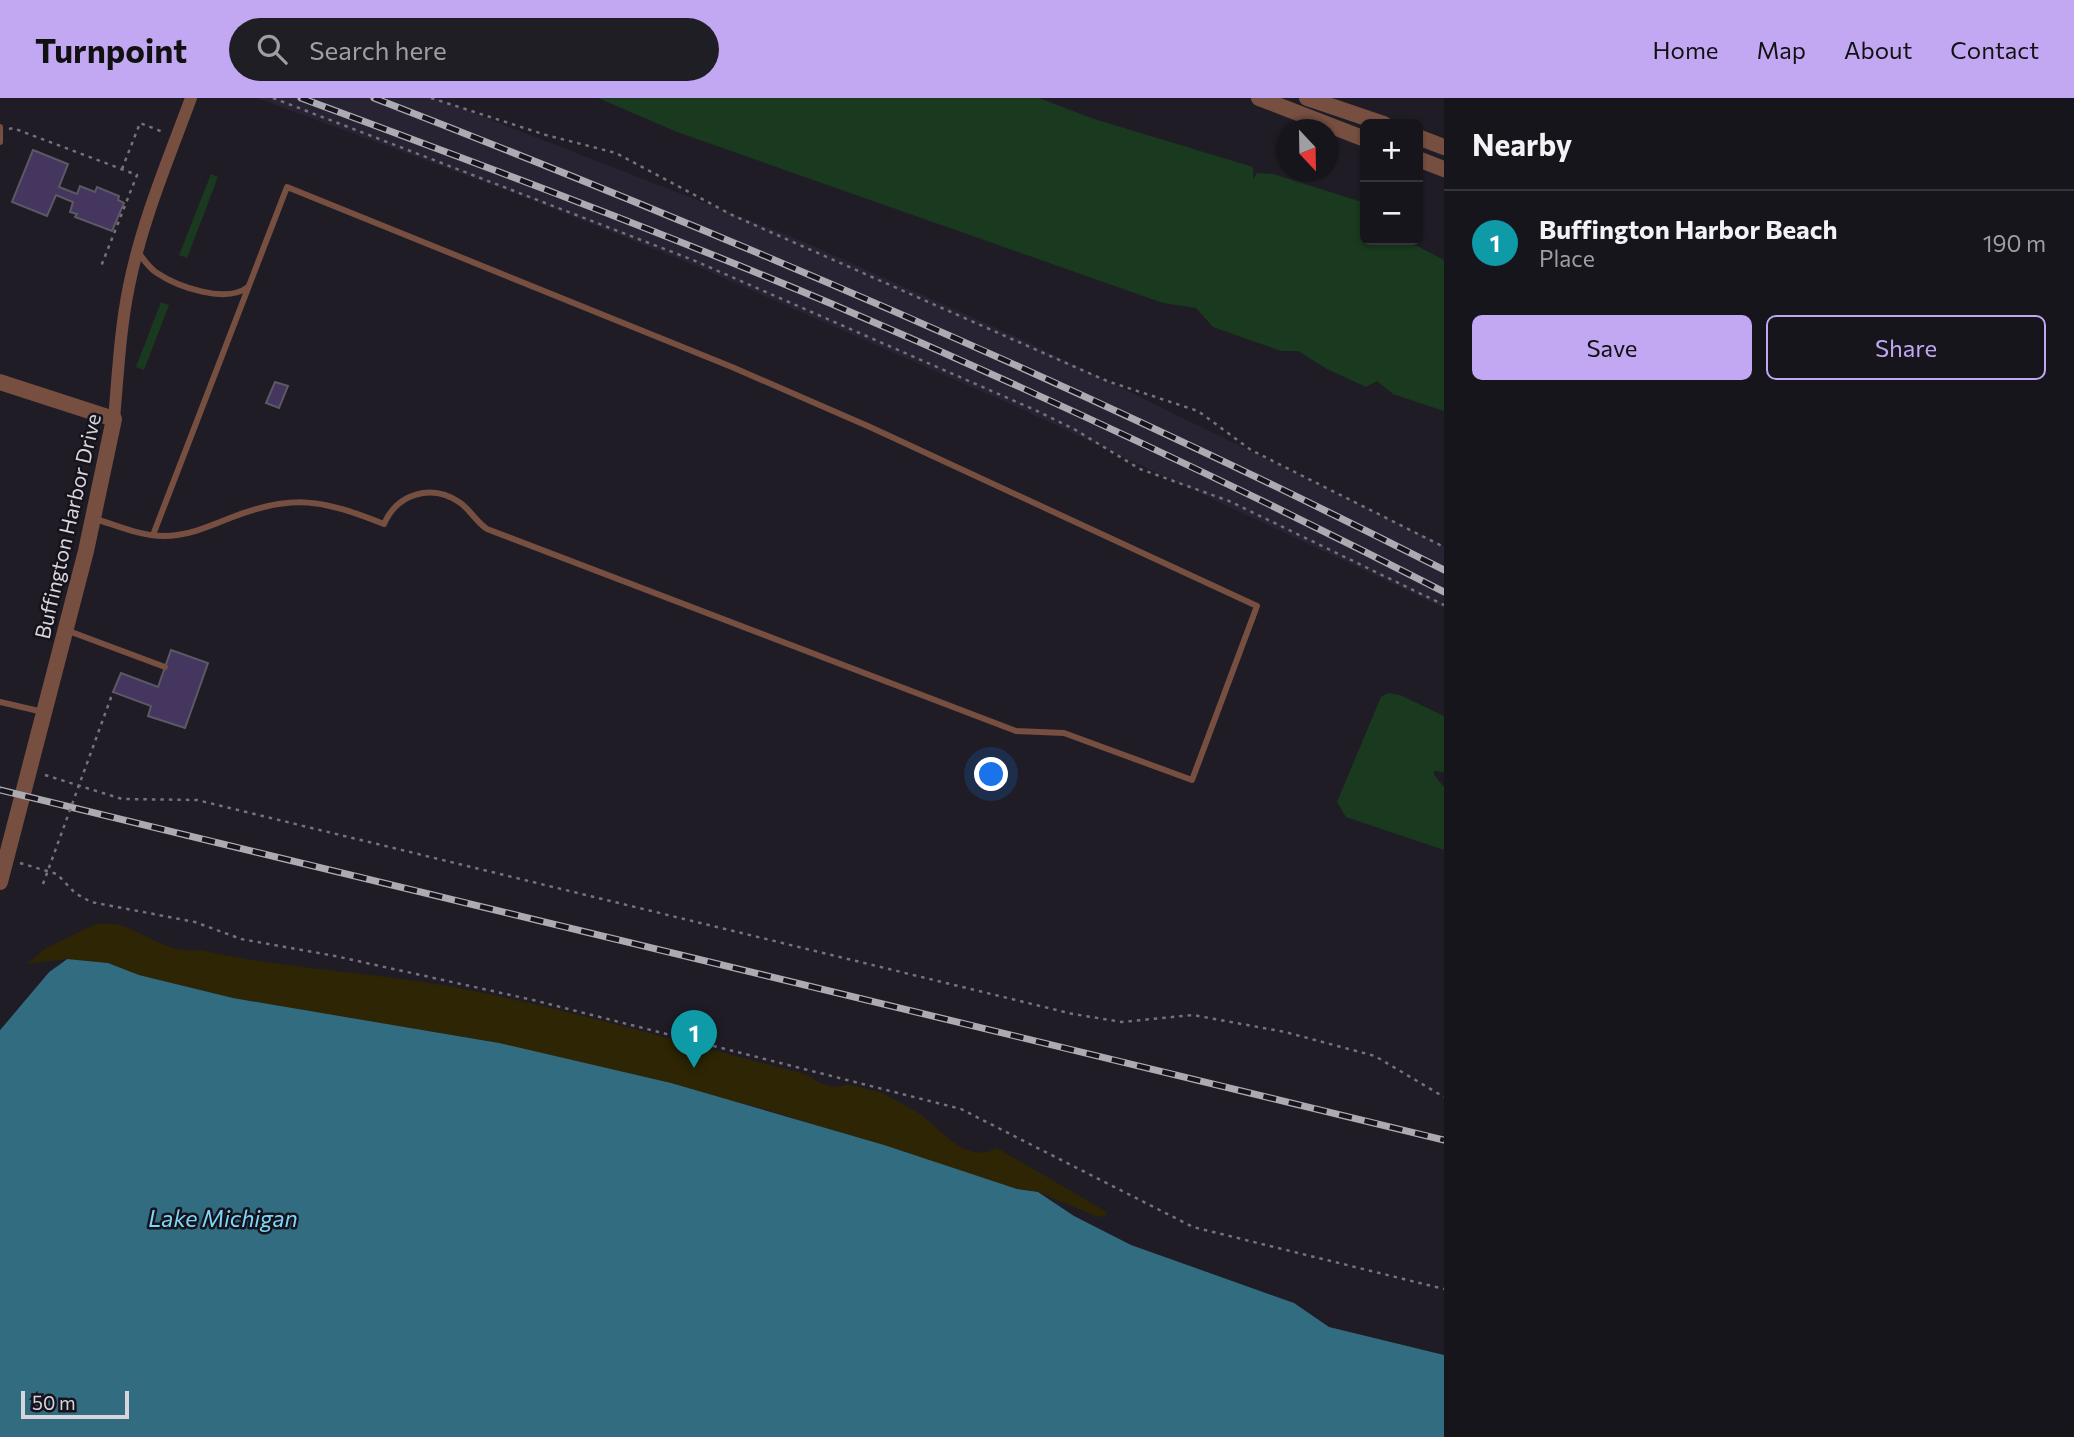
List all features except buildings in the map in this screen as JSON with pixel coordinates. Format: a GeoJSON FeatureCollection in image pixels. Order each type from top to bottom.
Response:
{"type":"FeatureCollection","features":[{"type":"Feature","properties":{"kind":"street","name":"Buffington Harbor Drive"},"geometry":{"type":"LineString","coordinates":[[0,882],[93,518],[114,419],[128,289],[137,251],[191,98]]}},
{"type":"Feature","properties":{"kind":"street"},"geometry":{"type":"LineString","coordinates":[[1259,98],[1360,137]]}},
{"type":"Feature","properties":{"kind":"street"},"geometry":{"type":"LineString","coordinates":[[1307,98],[1370,119]]}},
{"type":"Feature","properties":{"kind":"street"},"geometry":{"type":"LineString","coordinates":[[1333,98],[1375,119]]}},
{"type":"Feature","properties":{"kind":"street"},"geometry":{"type":"LineString","coordinates":[[1423,139],[1444,147]]}},
{"type":"Feature","properties":{"kind":"street"},"geometry":{"type":"LineString","coordinates":[[1423,161],[1444,169]]}},
{"type":"Feature","properties":{"kind":"street"},"geometry":{"type":"LineString","coordinates":[[0,382],[114,419]]}},
{"type":"Feature","properties":{"kind":"lane"},"geometry":{"type":"LineString","coordinates":[[0,142],[1,129]]}},
{"type":"Feature","properties":{"kind":"lane"},"geometry":{"type":"LineString","coordinates":[[93,518],[153,535],[194,532],[255,508],[295,500],[331,504],[384,524],[403,499],[424,492],[446,494],[464,506],[487,529],[1016,731],[1064,733],[1192,780],[1257,606],[874,429],[732,367],[287,187],[153,535]]}},
{"type":"Feature","properties":{"kind":"lane"},"geometry":{"type":"LineString","coordinates":[[137,251],[156,273],[214,295],[229,296],[249,286]]}},
{"type":"Feature","properties":{"kind":"lane"},"geometry":{"type":"LineString","coordinates":[[66,630],[165,667]]}},
{"type":"Feature","properties":{"kind":"lane"},"geometry":{"type":"LineString","coordinates":[[0,702],[45,713]]}},
{"type":"Feature","properties":{"kind":"path"},"geometry":{"type":"LineString","coordinates":[[273,98],[693,260],[1035,410],[1074,429],[1140,469],[1229,501],[1444,605]]}},
{"type":"Feature","properties":{"kind":"path"},"geometry":{"type":"LineString","coordinates":[[431,98],[546,135],[616,153],[732,215],[1107,381],[1182,404],[1219,424],[1251,450],[1444,547]]}},
{"type":"Feature","properties":{"kind":"path"},"geometry":{"type":"LineString","coordinates":[[122,169],[139,123],[163,132]]}},
{"type":"Feature","properties":{"kind":"path"},"geometry":{"type":"LineString","coordinates":[[1,129],[13,128],[137,175],[100,269]]}},
{"type":"Feature","properties":{"kind":"path"},"geometry":{"type":"LineString","coordinates":[[43,884],[113,692]]}},
{"type":"Feature","properties":{"kind":"path"},"geometry":{"type":"LineString","coordinates":[[28,769],[108,797],[180,797],[211,803],[1073,1014],[1122,1022],[1193,1015],[1309,1038],[1375,1055],[1444,1097]]}},
{"type":"Feature","properties":{"kind":"path"},"geometry":{"type":"LineString","coordinates":[[6,859],[57,874],[82,899],[91,902],[195,922],[241,939],[335,956],[533,1000],[961,1109],[1193,1227],[1444,1289]]}},
{"type":"Feature","properties":{"kind":"shaded area"},"geometry":{"type":"Polygon","coordinates":[[[257,98],[435,98],[795,238],[1034,345],[1444,546],[1444,608],[1017,407],[694,265],[516,194],[257,98]]]}},
{"type":"Feature","properties":{"kind":"green space"},"geometry":{"type":"Polygon","coordinates":[[[598,98],[1039,98],[1091,118],[1253,167],[1253,179],[1257,173],[1273,174],[1276,175],[1276,182],[1298,182],[1360,201],[1360,245],[1416,245],[1444,260],[1444,411],[1393,394],[1377,381],[1366,387],[1327,369],[1298,351],[1281,351],[1213,327],[1196,308],[1163,303],[677,132],[598,98]]]}},
{"type":"Feature","properties":{"kind":"green space"},"geometry":{"type":"Polygon","coordinates":[[[211,174],[218,177],[187,258],[179,255],[211,174]]]}},
{"type":"Feature","properties":{"kind":"green space"},"geometry":{"type":"Polygon","coordinates":[[[161,302],[169,305],[144,370],[136,367],[161,302]]]}},
{"type":"Feature","properties":{"kind":"green space"},"geometry":{"type":"Polygon","coordinates":[[[1388,693],[1400,695],[1444,716],[1444,772],[1434,771],[1434,775],[1444,787],[1444,850],[1346,817],[1337,802],[1381,697],[1388,693]]]}},
{"type":"Feature","properties":{"kind":"sand"},"geometry":{"type":"Polygon","coordinates":[[[96,924],[120,925],[161,943],[190,951],[200,950],[269,963],[409,980],[479,992],[603,1021],[808,1075],[827,1086],[848,1084],[875,1091],[919,1113],[948,1138],[966,1149],[986,1152],[997,1148],[1107,1212],[1105,1216],[1098,1217],[1038,1192],[1018,1189],[761,1108],[499,1043],[233,998],[139,975],[108,963],[67,959],[27,964],[46,948],[96,924]]]}},
{"type":"Feature","properties":{"kind":"water","name":"Lake Michigan"},"geometry":{"type":"Polygon","coordinates":[[[67,959],[108,963],[139,975],[233,998],[499,1043],[671,1083],[884,1145],[1017,1189],[1038,1192],[1074,1216],[1131,1245],[1294,1303],[1329,1327],[1444,1355],[1444,1437],[0,1437],[0,1030],[49,972],[67,959]]]}},
{"type":"Feature","properties":{"kind":"pier"},"geometry":{"type":"Polygon","coordinates":[[[67,959],[49,972],[0,1030],[0,1026],[47,969],[67,959]]]}},
{"type":"Feature","properties":{"kind":"railway"},"geometry":{"type":"LineString","coordinates":[[301,98],[634,224],[832,304],[1141,443],[1444,592]]}},
{"type":"Feature","properties":{"kind":"railway"},"geometry":{"type":"LineString","coordinates":[[374,98],[646,206],[1049,380],[1182,441],[1444,570]]}},
{"type":"Feature","properties":{"kind":"railway"},"geometry":{"type":"LineString","coordinates":[[0,790],[1444,1140]]}},
{"type":"Feature","properties":{"kind":"place","name":"Buffington Harbor Beach"},"geometry":{"type":"Point","coordinates":[694,1068]}}]}
